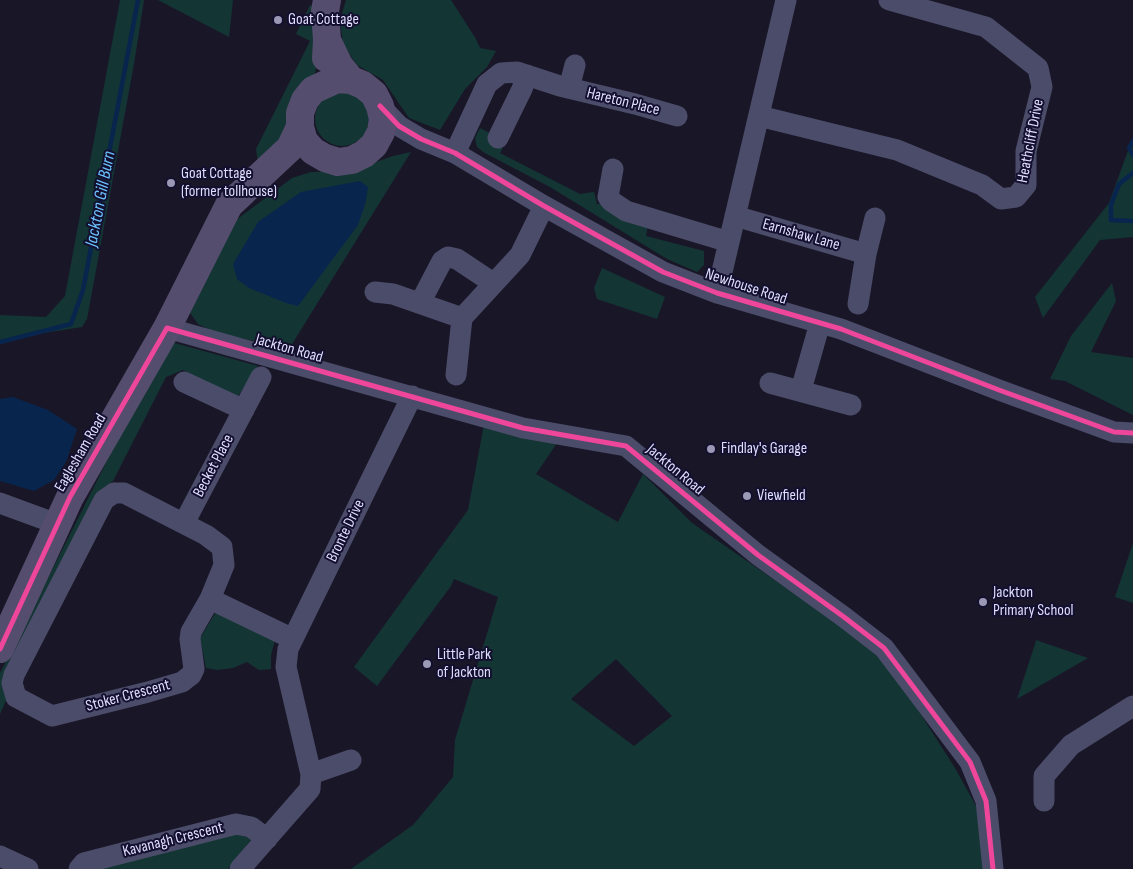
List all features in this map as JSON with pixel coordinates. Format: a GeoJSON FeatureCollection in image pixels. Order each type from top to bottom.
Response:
{"type":"FeatureCollection","features":[{"type":"Feature","properties":{"kind":"main road"},"geometry":{"type":"LineString","coordinates":[[322,85],[327,40],[326,0]]}},
{"type":"Feature","properties":{"kind":"main road"},"geometry":{"type":"LineString","coordinates":[[327,40],[339,65],[351,80]]}},
{"type":"Feature","properties":{"kind":"main road"},"geometry":{"type":"LineString","coordinates":[[337,79],[351,80],[363,85],[374,94],[380,106],[383,119],[381,132],[374,145],[364,154],[352,160],[338,162],[324,158],[313,151],[304,141],[300,126],[300,113],[304,100],[313,90],[322,85],[337,79]]}},
{"type":"Feature","properties":{"kind":"main road","name":"Eaglesham Road"},"geometry":{"type":"LineString","coordinates":[[0,649],[57,524],[84,472],[167,328],[229,205],[290,148],[300,126]]}},
{"type":"Feature","properties":{"kind":"main road"},"geometry":{"type":"LineString","coordinates":[[267,170],[324,158]]}},
{"type":"Feature","properties":{"kind":"street"},"geometry":{"type":"LineString","coordinates":[[717,293],[786,0]]}},
{"type":"Feature","properties":{"kind":"street","name":"Heathcliff Drive"},"geometry":{"type":"LineString","coordinates":[[759,116],[897,150],[982,185],[1001,199],[1016,197],[1026,185],[1026,151],[1042,87],[1038,68],[986,28],[889,0]]}},
{"type":"Feature","properties":{"kind":"street","name":"Hareton Place"},"geometry":{"type":"LineString","coordinates":[[569,88],[575,64]]}},
{"type":"Feature","properties":{"kind":"street","name":"Hareton Place"},"geometry":{"type":"LineString","coordinates":[[455,153],[487,84],[501,73],[517,72],[569,88],[677,116]]}},
{"type":"Feature","properties":{"kind":"street"},"geometry":{"type":"LineString","coordinates":[[498,138],[527,75]]}},
{"type":"Feature","properties":{"kind":"street","name":"Newhouse Road"},"geometry":{"type":"LineString","coordinates":[[380,106],[399,126],[421,139],[455,153],[544,206],[664,272],[717,293],[841,329],[1114,432],[1133,433]]}},
{"type":"Feature","properties":{"kind":"street","name":"Newhouse Road"},"geometry":{"type":"LineString","coordinates":[[374,145],[392,140],[421,139]]}},
{"type":"Feature","properties":{"kind":"street"},"geometry":{"type":"LineString","coordinates":[[613,169],[608,197],[626,211],[729,242]]}},
{"type":"Feature","properties":{"kind":"street"},"geometry":{"type":"LineString","coordinates":[[456,374],[462,318],[520,255],[544,206]]}},
{"type":"Feature","properties":{"kind":"street","name":"Earnshaw Lane"},"geometry":{"type":"LineString","coordinates":[[735,216],[866,254]]}},
{"type":"Feature","properties":{"kind":"street"},"geometry":{"type":"LineString","coordinates":[[858,304],[866,254],[876,218]]}},
{"type":"Feature","properties":{"kind":"street"},"geometry":{"type":"LineString","coordinates":[[420,303],[442,261],[448,257],[457,259],[493,283]]}},
{"type":"Feature","properties":{"kind":"street"},"geometry":{"type":"LineString","coordinates":[[376,292],[393,294],[462,318]]}},
{"type":"Feature","properties":{"kind":"street"},"geometry":{"type":"LineString","coordinates":[[801,390],[820,323]]}},
{"type":"Feature","properties":{"kind":"street","name":"Jackton Road"},"geometry":{"type":"LineString","coordinates":[[167,328],[524,428],[626,446],[758,555],[884,648],[970,762],[986,801],[993,869]]}},
{"type":"Feature","properties":{"kind":"street","name":"Becket Place"},"geometry":{"type":"LineString","coordinates":[[184,523],[261,377]]}},
{"type":"Feature","properties":{"kind":"street"},"geometry":{"type":"LineString","coordinates":[[184,382],[244,410]]}},
{"type":"Feature","properties":{"kind":"street"},"geometry":{"type":"LineString","coordinates":[[770,383],[851,405]]}},
{"type":"Feature","properties":{"kind":"street","name":"Bronte Drive"},"geometry":{"type":"LineString","coordinates":[[312,774],[286,667],[288,649],[412,396]]}},
{"type":"Feature","properties":{"kind":"street","name":"Stoker Crescent"},"geometry":{"type":"LineString","coordinates":[[114,493],[124,493],[206,535],[222,547],[224,565],[210,599],[191,632],[190,639],[194,669],[190,676],[182,682],[52,716],[16,697],[12,683],[14,676],[104,500],[114,493]]}},
{"type":"Feature","properties":{"kind":"street"},"geometry":{"type":"LineString","coordinates":[[0,503],[57,524]]}},
{"type":"Feature","properties":{"kind":"street"},"geometry":{"type":"LineString","coordinates":[[210,599],[293,639]]}},
{"type":"Feature","properties":{"kind":"street"},"geometry":{"type":"LineString","coordinates":[[1044,801],[1044,776],[1071,745],[1133,706]]}},
{"type":"Feature","properties":{"kind":"street"},"geometry":{"type":"LineString","coordinates":[[240,869],[310,789],[312,774],[351,760]]}},
{"type":"Feature","properties":{"kind":"street","name":"Kavanagh Crescent"},"geometry":{"type":"LineString","coordinates":[[79,869],[84,863],[236,824],[252,827],[267,840]]}},
{"type":"Feature","properties":{"kind":"street"},"geometry":{"type":"LineString","coordinates":[[0,856],[28,869]]}},
{"type":"Feature","properties":{"kind":"green space"},"geometry":{"type":"Polygon","coordinates":[[[120,0],[144,0],[87,319],[82,327],[0,340],[0,315],[46,317],[65,296],[120,0]]]}},
{"type":"Feature","properties":{"kind":"green space"},"geometry":{"type":"Polygon","coordinates":[[[158,0],[233,0],[229,37],[158,0]]]}},
{"type":"Feature","properties":{"kind":"green space"},"geometry":{"type":"Polygon","coordinates":[[[346,0],[451,0],[480,48],[496,51],[487,67],[465,89],[440,130],[409,118],[383,80],[357,65],[343,45],[340,20],[346,0]]]}},
{"type":"Feature","properties":{"kind":"green space"},"geometry":{"type":"Polygon","coordinates":[[[310,5],[318,9],[319,57],[315,73],[301,93],[293,124],[258,163],[256,149],[310,41],[296,34],[310,5]]]}},
{"type":"Feature","properties":{"kind":"green space"},"geometry":{"type":"Polygon","coordinates":[[[337,92],[347,92],[357,96],[365,104],[369,119],[365,134],[357,142],[347,146],[337,146],[327,142],[319,134],[315,124],[315,114],[319,104],[327,96],[337,92]]]}},
{"type":"Feature","properties":{"kind":"green space"},"geometry":{"type":"Polygon","coordinates":[[[480,128],[492,134],[489,140],[503,148],[500,153],[580,194],[594,192],[597,204],[606,203],[648,224],[646,236],[704,251],[704,265],[697,272],[667,259],[550,187],[483,152],[477,147],[475,138],[480,128]]]}},
{"type":"Feature","properties":{"kind":"green space"},"geometry":{"type":"Polygon","coordinates":[[[1133,147],[1133,237],[1100,240],[1043,318],[1035,297],[1109,203],[1129,148],[1133,147]]]}},
{"type":"Feature","properties":{"kind":"green space"},"geometry":{"type":"Polygon","coordinates":[[[411,152],[289,349],[214,332],[198,324],[188,310],[232,223],[292,178],[311,172],[351,171],[393,156],[411,152]]]}},
{"type":"Feature","properties":{"kind":"green space"},"geometry":{"type":"Polygon","coordinates":[[[602,268],[665,297],[657,319],[597,299],[594,288],[602,268]]]}},
{"type":"Feature","properties":{"kind":"green space"},"geometry":{"type":"Polygon","coordinates":[[[1112,283],[1116,301],[1091,352],[1133,358],[1133,415],[1065,381],[1050,379],[1071,336],[1112,283]]]}},
{"type":"Feature","properties":{"kind":"green space"},"geometry":{"type":"Polygon","coordinates":[[[171,342],[258,366],[237,398],[183,370],[166,377],[113,481],[99,492],[0,714],[0,673],[163,350],[171,342]]]}},
{"type":"Feature","properties":{"kind":"green space"},"geometry":{"type":"Polygon","coordinates":[[[485,419],[557,443],[536,474],[618,522],[643,474],[692,523],[883,655],[955,768],[976,806],[983,869],[351,869],[413,825],[453,777],[455,740],[498,597],[454,579],[451,586],[377,686],[354,667],[468,510],[485,419]],[[616,659],[571,699],[634,746],[672,716],[616,659]]]}},
{"type":"Feature","properties":{"kind":"green space"},"geometry":{"type":"Polygon","coordinates":[[[1133,543],[1133,603],[1115,597],[1133,543]]]}},
{"type":"Feature","properties":{"kind":"green space"},"geometry":{"type":"Polygon","coordinates":[[[216,612],[275,640],[271,655],[271,669],[259,670],[247,662],[233,668],[217,670],[206,668],[200,638],[216,612]]]}},
{"type":"Feature","properties":{"kind":"green space"},"geometry":{"type":"Polygon","coordinates":[[[1036,641],[1088,658],[1017,699],[1036,641]]]}},
{"type":"Feature","properties":{"kind":"green space"},"geometry":{"type":"Polygon","coordinates":[[[238,832],[251,840],[228,869],[97,869],[238,832]]]}},
{"type":"Feature","properties":{"kind":"water"},"geometry":{"type":"Polygon","coordinates":[[[360,181],[368,187],[366,201],[358,225],[298,306],[249,288],[237,279],[233,264],[258,222],[301,192],[360,181]]]}},
{"type":"Feature","properties":{"kind":"water"},"geometry":{"type":"Polygon","coordinates":[[[13,397],[48,410],[77,429],[66,462],[54,480],[34,491],[0,481],[0,399],[13,397]]]}},
{"type":"Feature","properties":{"kind":"waterway","name":"Jackton Gill Burn"},"geometry":{"type":"LineString","coordinates":[[0,342],[71,324],[83,290],[138,0]]}},
{"type":"Feature","properties":{"kind":"waterway","name":"Jackton Gill Burn"},"geometry":{"type":"LineString","coordinates":[[1133,141],[1129,148],[1133,155]]}},
{"type":"Feature","properties":{"kind":"waterway","name":"Jackton Gill Burn"},"geometry":{"type":"LineString","coordinates":[[1133,173],[1119,184],[1111,205],[1111,220],[1133,221]]}},
{"type":"Feature","properties":{"kind":"cycle path"},"geometry":{"type":"LineString","coordinates":[[380,106],[399,126],[421,139],[455,153],[544,206],[663,272],[717,293],[841,329],[1114,432],[1133,433]]}},
{"type":"Feature","properties":{"kind":"cycle path"},"geometry":{"type":"LineString","coordinates":[[0,649],[70,497],[167,328],[523,428],[626,446],[758,555],[884,648],[970,762],[986,801],[993,869]]}},
{"type":"Feature","properties":{"kind":"place","name":"Goat Cottage"},"geometry":{"type":"Point","coordinates":[278,20]}},
{"type":"Feature","properties":{"kind":"place","name":"Goat Cottage (former tollhouse)"},"geometry":{"type":"Point","coordinates":[171,183]}},
{"type":"Feature","properties":{"kind":"place","name":"Findlay's Garage"},"geometry":{"type":"Point","coordinates":[711,449]}},
{"type":"Feature","properties":{"kind":"place","name":"Viewfield"},"geometry":{"type":"Point","coordinates":[747,496]}},
{"type":"Feature","properties":{"kind":"place","name":"Jackton Primary School"},"geometry":{"type":"Point","coordinates":[983,602]}},
{"type":"Feature","properties":{"kind":"place","name":"Little Park of Jackton"},"geometry":{"type":"Point","coordinates":[427,664]}}]}
